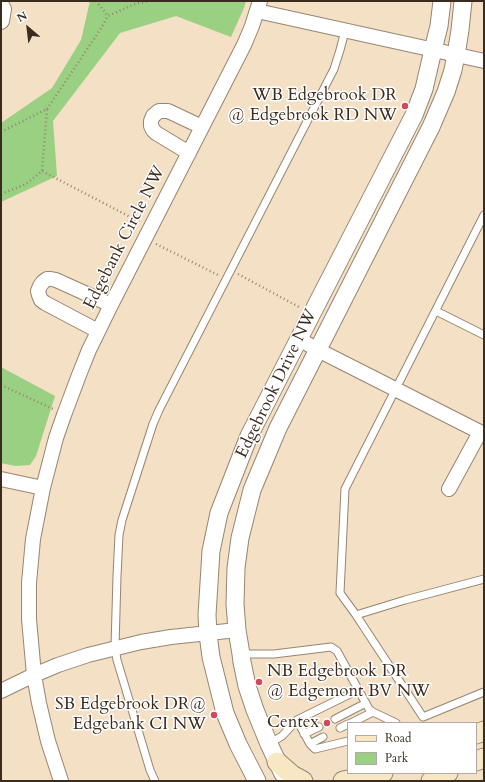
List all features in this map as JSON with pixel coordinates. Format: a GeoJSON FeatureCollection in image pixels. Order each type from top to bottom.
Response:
{"type":"FeatureCollection","features":[{"type":"Feature","properties":{"kind":"main road"},"geometry":{"type":"LineString","coordinates":[[277,762],[292,775],[303,781]]}},
{"type":"Feature","properties":{"kind":"main road"},"geometry":{"type":"LineString","coordinates":[[343,781],[378,774]]}},
{"type":"Feature","properties":{"kind":"main road"},"geometry":{"type":"LineString","coordinates":[[379,781],[391,774]]}},
{"type":"Feature","properties":{"kind":"main road"},"geometry":{"type":"LineString","coordinates":[[430,781],[446,774]]}},
{"type":"Feature","properties":{"kind":"street","name":"Edgebrook Drive NW"},"geometry":{"type":"LineString","coordinates":[[257,781],[238,744],[225,713],[208,634],[207,615],[210,551],[219,512],[249,436],[414,115],[424,89],[434,50],[442,1]]}},
{"type":"Feature","properties":{"kind":"street","name":"Edgebrook Drive NW"},"geometry":{"type":"LineString","coordinates":[[287,781],[254,710],[244,674],[237,630],[235,604],[236,568],[240,538],[252,490],[278,428],[431,127],[446,92],[456,55],[463,1]]}},
{"type":"Feature","properties":{"kind":"street"},"geometry":{"type":"LineString","coordinates":[[1,3],[4,9],[1,22]]}},
{"type":"Feature","properties":{"kind":"street","name":"Edgebank Circle NW"},"geometry":{"type":"LineString","coordinates":[[61,781],[48,741],[39,704],[34,675],[29,619],[29,582],[33,539],[42,488],[64,415],[98,331],[244,45],[259,6],[344,31],[484,61]]}},
{"type":"Feature","properties":{"kind":"street"},"geometry":{"type":"LineString","coordinates":[[189,153],[153,130],[151,121],[153,116],[159,111],[168,111],[202,127]]}},
{"type":"Feature","properties":{"kind":"street"},"geometry":{"type":"LineString","coordinates":[[98,331],[41,300],[38,291],[40,286],[47,279],[56,280],[111,305]]}},
{"type":"Feature","properties":{"kind":"street"},"geometry":{"type":"LineString","coordinates":[[299,339],[482,433],[450,489]]}},
{"type":"Feature","properties":{"kind":"street"},"geometry":{"type":"LineString","coordinates":[[1,479],[42,488]]}},
{"type":"Feature","properties":{"kind":"street"},"geometry":{"type":"LineString","coordinates":[[1,690],[58,665],[115,648],[171,637],[237,630]]}},
{"type":"Feature","properties":{"kind":"lane"},"geometry":{"type":"LineString","coordinates":[[156,781],[150,770],[117,660],[115,648],[119,535],[122,520],[153,424],[159,410],[334,69],[344,31]]}},
{"type":"Feature","properties":{"kind":"lane"},"geometry":{"type":"LineString","coordinates":[[484,215],[345,489],[340,593],[423,717],[484,692]]}},
{"type":"Feature","properties":{"kind":"lane"},"geometry":{"type":"LineString","coordinates":[[436,311],[484,335]]}},
{"type":"Feature","properties":{"kind":"lane"},"geometry":{"type":"LineString","coordinates":[[356,615],[412,598],[484,579]]}},
{"type":"Feature","properties":{"kind":"lane"},"geometry":{"type":"LineString","coordinates":[[241,654],[274,654],[331,647],[337,651],[369,708],[373,712],[394,722]]}},
{"type":"Feature","properties":{"kind":"lane"},"geometry":{"type":"LineString","coordinates":[[269,744],[282,736],[297,720],[358,690]]}},
{"type":"Feature","properties":{"kind":"lane"},"geometry":{"type":"LineString","coordinates":[[335,719],[366,703]]}},
{"type":"Feature","properties":{"kind":"lane"},"geometry":{"type":"LineString","coordinates":[[353,722],[373,712]]}},
{"type":"Feature","properties":{"kind":"lane"},"geometry":{"type":"LineString","coordinates":[[297,720],[310,744],[315,749],[347,741]]}},
{"type":"Feature","properties":{"kind":"lane"},"geometry":{"type":"LineString","coordinates":[[340,728],[347,724]]}},
{"type":"Feature","properties":{"kind":"lane"},"geometry":{"type":"LineString","coordinates":[[304,734],[319,727]]}},
{"type":"Feature","properties":{"kind":"lane"},"geometry":{"type":"LineString","coordinates":[[310,744],[323,737]]}},
{"type":"Feature","properties":{"kind":"path"},"geometry":{"type":"LineString","coordinates":[[96,1],[108,16]]}},
{"type":"Feature","properties":{"kind":"path"},"geometry":{"type":"LineString","coordinates":[[1,194],[26,184],[42,171],[47,109],[108,16],[134,4],[149,1]]}},
{"type":"Feature","properties":{"kind":"path"},"geometry":{"type":"LineString","coordinates":[[1,132],[47,109]]}},
{"type":"Feature","properties":{"kind":"path"},"geometry":{"type":"LineString","coordinates":[[42,171],[226,279]]}},
{"type":"Feature","properties":{"kind":"path"},"geometry":{"type":"LineString","coordinates":[[231,270],[299,307]]}},
{"type":"Feature","properties":{"kind":"path"},"geometry":{"type":"LineString","coordinates":[[1,385],[64,415]]}},
{"type":"Feature","properties":{"kind":"green space"},"geometry":{"type":"Polygon","coordinates":[[[90,1],[246,1],[231,37],[176,16],[120,33],[53,121],[57,176],[1,202],[1,123],[52,88],[81,40],[90,1]]]}},
{"type":"Feature","properties":{"kind":"green space"},"geometry":{"type":"Polygon","coordinates":[[[1,367],[55,396],[36,456],[30,465],[15,466],[1,463],[1,367]]]}},
{"type":"Feature","properties":{"kind":"place","name":"WB Edgebrook DR @ Edgebrook RD NW"},"geometry":{"type":"Point","coordinates":[405,106]}},
{"type":"Feature","properties":{"kind":"place","name":"NB Edgebrook DR @ Edgemont BV NW"},"geometry":{"type":"Point","coordinates":[259,682]}},
{"type":"Feature","properties":{"kind":"place","name":"SB Edgebrook DR@ Edgebank CI NW"},"geometry":{"type":"Point","coordinates":[214,715]}},
{"type":"Feature","properties":{"kind":"place","name":"Centex"},"geometry":{"type":"Point","coordinates":[327,723]}}]}
